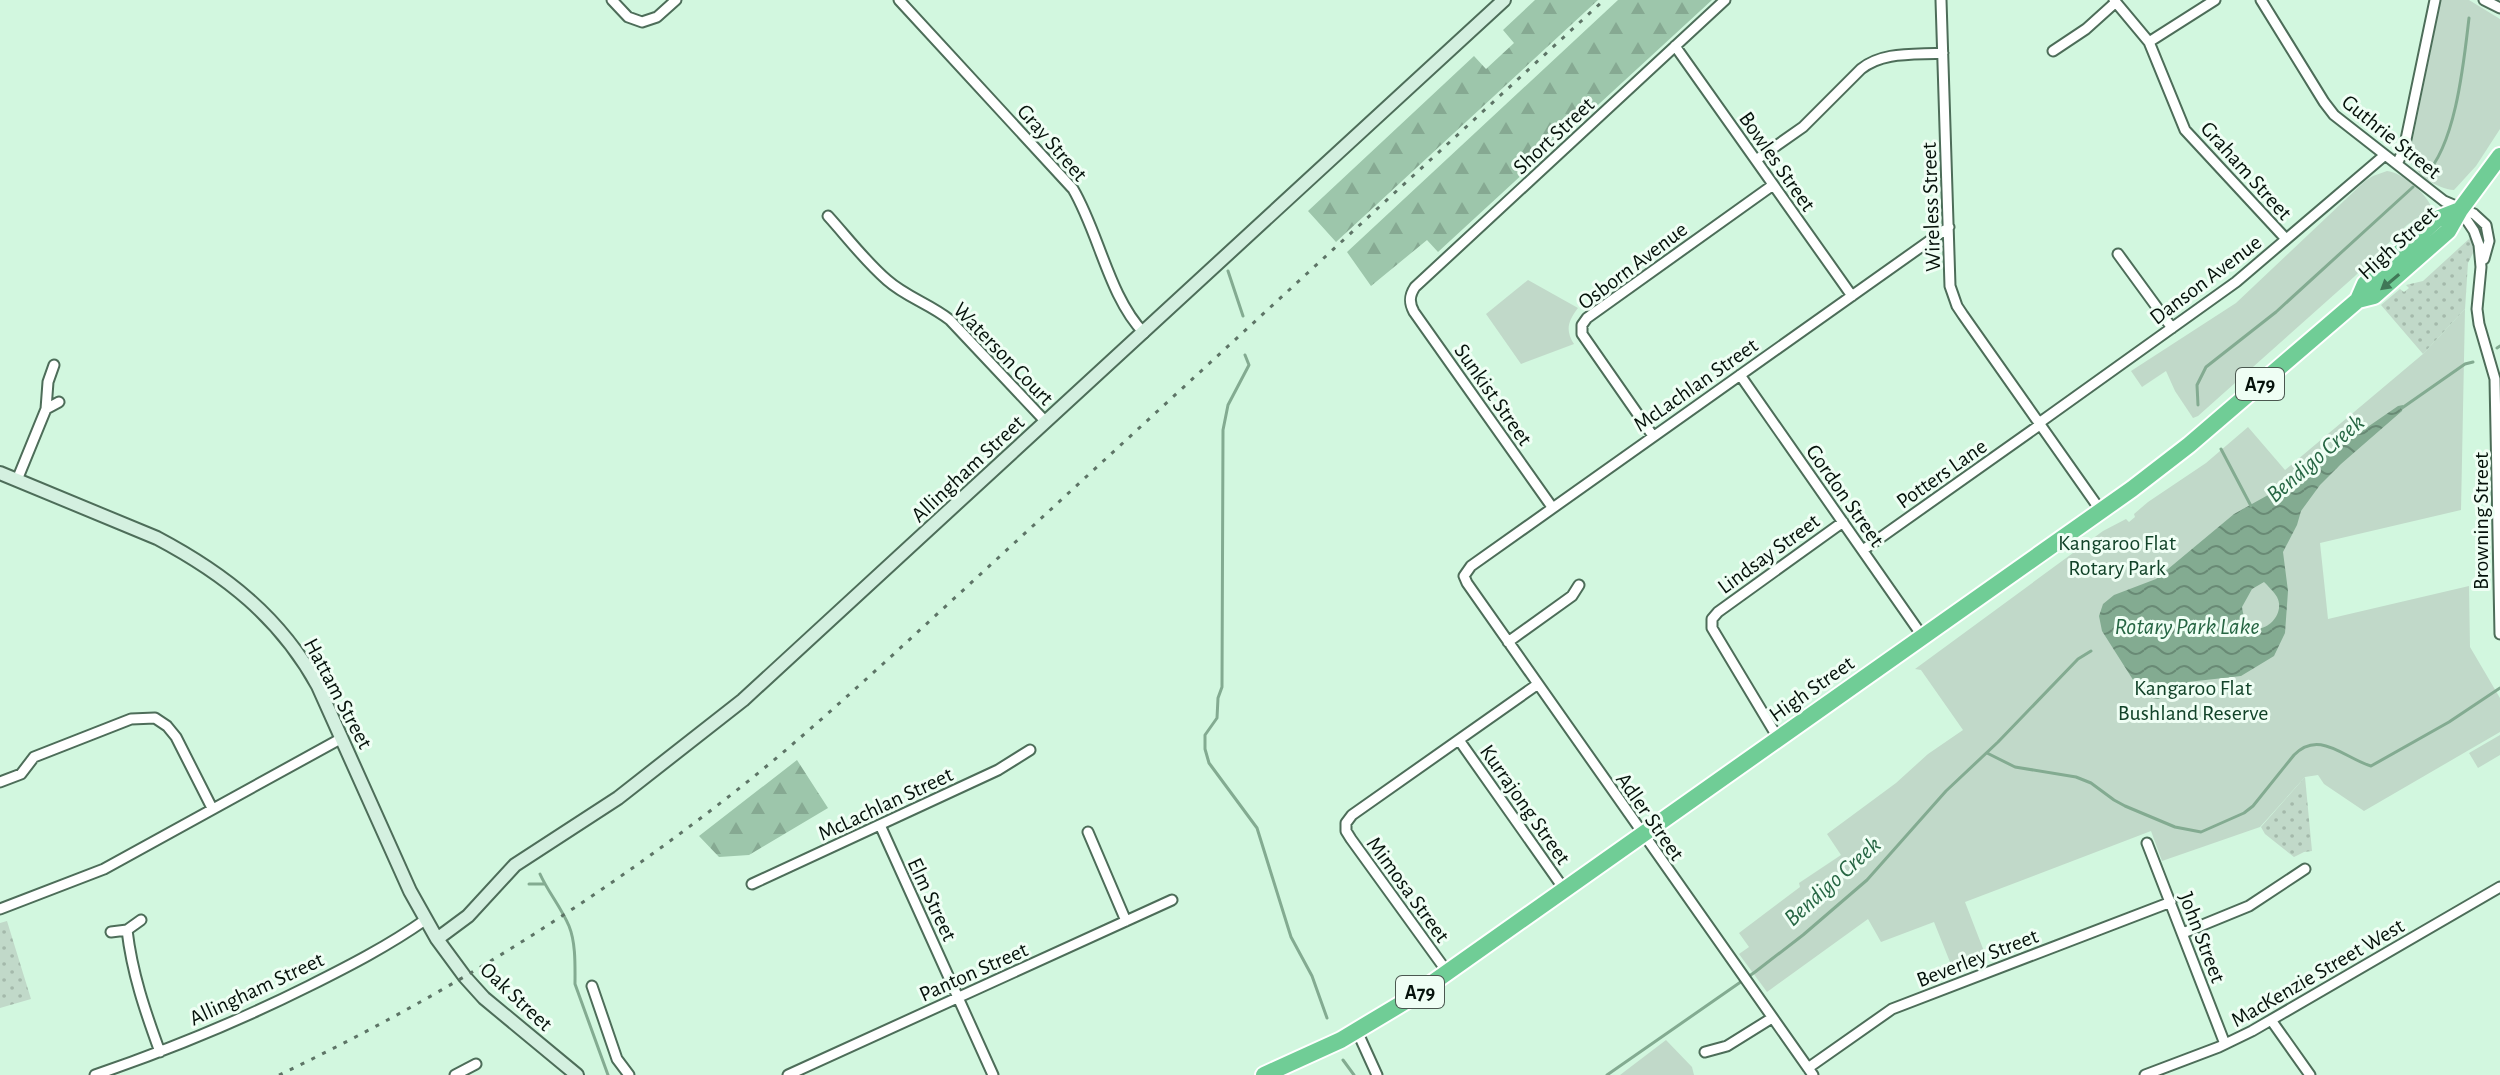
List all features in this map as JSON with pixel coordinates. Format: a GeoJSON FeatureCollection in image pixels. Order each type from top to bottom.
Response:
{"type":"FeatureCollection","features":[{"type":"Feature","properties":{"kind":"highway","name":"High Street"},"geometry":{"type":"LineString","coordinates":[[1264,1075],[1357,1031],[1448,973],[2101,511],[2189,445],[2358,300],[2365,284],[2437,219],[2460,210],[2500,156]]}},
{"type":"Feature","properties":{"kind":"street"},"geometry":{"type":"LineString","coordinates":[[612,0],[628,17],[642,22],[657,17],[676,0]]}},
{"type":"Feature","properties":{"kind":"street","name":"Gray Street"},"geometry":{"type":"LineString","coordinates":[[899,0],[1073,189],[1090,221],[1123,304],[1144,333]]}},
{"type":"Feature","properties":{"kind":"street","name":"Allingham Street"},"geometry":{"type":"LineString","coordinates":[[437,939],[468,916],[515,865],[618,798],[725,715],[1504,0]]}},
{"type":"Feature","properties":{"kind":"street","name":"Short Street"},"geometry":{"type":"LineString","coordinates":[[1410,300],[1415,287],[1725,0]]}},
{"type":"Feature","properties":{"kind":"street","name":"Wireless Street"},"geometry":{"type":"LineString","coordinates":[[1941,0],[1950,286],[1957,306],[2101,511]]}},
{"type":"Feature","properties":{"kind":"street"},"geometry":{"type":"LineString","coordinates":[[2149,42],[2215,0]]}},
{"type":"Feature","properties":{"kind":"street","name":"Guthrie Street"},"geometry":{"type":"LineString","coordinates":[[2261,0],[2328,108],[2444,201],[2460,210]]}},
{"type":"Feature","properties":{"kind":"street"},"geometry":{"type":"LineString","coordinates":[[2397,164],[2404,149],[2435,0]]}},
{"type":"Feature","properties":{"kind":"street"},"geometry":{"type":"LineString","coordinates":[[2484,0],[2500,8]]}},
{"type":"Feature","properties":{"kind":"street"},"geometry":{"type":"LineString","coordinates":[[2053,51],[2086,29],[2115,1]]}},
{"type":"Feature","properties":{"kind":"street","name":"Graham Street"},"geometry":{"type":"LineString","coordinates":[[2115,1],[2149,42],[2185,130],[2286,239]]}},
{"type":"Feature","properties":{"kind":"street","name":"Bowles Street"},"geometry":{"type":"LineString","coordinates":[[1675,46],[1852,296]]}},
{"type":"Feature","properties":{"kind":"street"},"geometry":{"type":"LineString","coordinates":[[1756,160],[1803,127],[1871,61],[1887,56],[1943,53]]}},
{"type":"Feature","properties":{"kind":"street","name":"Danson Avenue"},"geometry":{"type":"LineString","coordinates":[[2040,424],[2236,282],[2385,155]]}},
{"type":"Feature","properties":{"kind":"street","name":"Osborn Avenue"},"geometry":{"type":"LineString","coordinates":[[1653,436],[1582,334],[1582,325],[1587,318],[1773,185]]}},
{"type":"Feature","properties":{"kind":"street","name":"Browning Street"},"geometry":{"type":"LineString","coordinates":[[2460,210],[2477,237],[2481,267],[2477,309],[2496,394],[2500,634]]}},
{"type":"Feature","properties":{"kind":"street","name":"Waterson Court"},"geometry":{"type":"LineString","coordinates":[[828,216],[886,280],[950,320],[1046,422]]}},
{"type":"Feature","properties":{"kind":"street","name":"McLachlan Street"},"geometry":{"type":"LineString","coordinates":[[1465,574],[1471,566],[1552,507],[1949,227]]}},
{"type":"Feature","properties":{"kind":"street"},"geometry":{"type":"LineString","coordinates":[[2118,254],[2172,328]]}},
{"type":"Feature","properties":{"kind":"street","name":"Sunkist Street"},"geometry":{"type":"LineString","coordinates":[[1410,300],[1417,318],[1552,507]]}},
{"type":"Feature","properties":{"kind":"street"},"geometry":{"type":"LineString","coordinates":[[17,480],[46,409],[48,382],[54,365]]}},
{"type":"Feature","properties":{"kind":"street","name":"Gordon Street"},"geometry":{"type":"LineString","coordinates":[[1740,375],[1923,637]]}},
{"type":"Feature","properties":{"kind":"street"},"geometry":{"type":"LineString","coordinates":[[46,409],[59,402]]}},
{"type":"Feature","properties":{"kind":"street","name":"Potters Lane"},"geometry":{"type":"LineString","coordinates":[[1863,550],[2040,424]]}},
{"type":"Feature","properties":{"kind":"street","name":"Hattam Street"},"geometry":{"type":"LineString","coordinates":[[0,473],[157,538],[209,569],[271,619],[292,644],[318,686],[425,920],[437,939]]}},
{"type":"Feature","properties":{"kind":"street","name":"Lindsay Street"},"geometry":{"type":"LineString","coordinates":[[1778,738],[1712,628],[1712,619],[1843,522]]}},
{"type":"Feature","properties":{"kind":"street","name":"Adler Street"},"geometry":{"type":"LineString","coordinates":[[1465,574],[1467,583],[1810,1072]]}},
{"type":"Feature","properties":{"kind":"street"},"geometry":{"type":"LineString","coordinates":[[1508,642],[1572,596],[1579,585]]}},
{"type":"Feature","properties":{"kind":"street"},"geometry":{"type":"LineString","coordinates":[[1459,740],[1538,684]]}},
{"type":"Feature","properties":{"kind":"street"},"geometry":{"type":"LineString","coordinates":[[0,782],[21,774],[34,757],[131,719],[155,718],[176,737],[212,808]]}},
{"type":"Feature","properties":{"kind":"street"},"geometry":{"type":"LineString","coordinates":[[0,909],[104,869],[342,738]]}},
{"type":"Feature","properties":{"kind":"street","name":"Mimosa Street"},"geometry":{"type":"LineString","coordinates":[[1448,973],[1345,827],[1352,815],[1459,740]]}},
{"type":"Feature","properties":{"kind":"street","name":"Kurrajong Street"},"geometry":{"type":"LineString","coordinates":[[1459,740],[1564,889]]}},
{"type":"Feature","properties":{"kind":"street","name":"McLachlan Street"},"geometry":{"type":"LineString","coordinates":[[752,884],[998,770],[1030,750]]}},
{"type":"Feature","properties":{"kind":"street","name":"Elm Street"},"geometry":{"type":"LineString","coordinates":[[880,825],[993,1075]]}},
{"type":"Feature","properties":{"kind":"street"},"geometry":{"type":"LineString","coordinates":[[1088,832],[1126,921]]}},
{"type":"Feature","properties":{"kind":"street","name":"John Street"},"geometry":{"type":"LineString","coordinates":[[2147,843],[2225,1044]]}},
{"type":"Feature","properties":{"kind":"street"},"geometry":{"type":"LineString","coordinates":[[2183,933],[2249,906],[2305,869]]}},
{"type":"Feature","properties":{"kind":"street","name":"MacKenzie Street West"},"geometry":{"type":"LineString","coordinates":[[2145,1075],[2225,1044],[2271,1020],[2499,889]]}},
{"type":"Feature","properties":{"kind":"street","name":"Panton Street"},"geometry":{"type":"LineString","coordinates":[[788,1075],[1172,900]]}},
{"type":"Feature","properties":{"kind":"street","name":"Beverley Street"},"geometry":{"type":"LineString","coordinates":[[1810,1072],[1892,1009],[2171,902]]}},
{"type":"Feature","properties":{"kind":"street"},"geometry":{"type":"LineString","coordinates":[[111,932],[127,930],[141,920]]}},
{"type":"Feature","properties":{"kind":"street","name":"Allingham Street"},"geometry":{"type":"LineString","coordinates":[[95,1075],[160,1052],[266,1007],[375,952],[425,920]]}},
{"type":"Feature","properties":{"kind":"street"},"geometry":{"type":"LineString","coordinates":[[127,930],[137,989],[160,1052]]}},
{"type":"Feature","properties":{"kind":"street","name":"Oak Street"},"geometry":{"type":"LineString","coordinates":[[437,939],[484,998],[577,1075]]}},
{"type":"Feature","properties":{"kind":"street"},"geometry":{"type":"LineString","coordinates":[[592,986],[622,1073]]}},
{"type":"Feature","properties":{"kind":"street"},"geometry":{"type":"LineString","coordinates":[[1705,1052],[1727,1046],[1772,1018]]}},
{"type":"Feature","properties":{"kind":"street"},"geometry":{"type":"LineString","coordinates":[[2271,1020],[2310,1075]]}},
{"type":"Feature","properties":{"kind":"street"},"geometry":{"type":"LineString","coordinates":[[1357,1031],[1377,1075]]}},
{"type":"Feature","properties":{"kind":"street"},"geometry":{"type":"LineString","coordinates":[[455,1075],[476,1064]]}},
{"type":"Feature","properties":{"kind":"green space"},"geometry":{"type":"Polygon","coordinates":[[[1535,0],[1598,0],[1336,242],[1308,211],[1474,56],[1486,69],[1514,43],[1503,30],[1535,0]]]}},
{"type":"Feature","properties":{"kind":"green space"},"geometry":{"type":"Polygon","coordinates":[[[1618,0],[1712,0],[1438,252],[1427,240],[1371,286],[1347,252],[1618,0]]]}},
{"type":"Feature","properties":{"kind":"green space"},"geometry":{"type":"Polygon","coordinates":[[[2441,0],[2469,0],[2500,19],[2500,129],[2476,166],[2454,190],[2427,180],[2409,158],[2441,0]]]}},
{"type":"Feature","properties":{"kind":"green space"},"geometry":{"type":"Polygon","coordinates":[[[2387,171],[2413,185],[2432,208],[2407,225],[2355,276],[2198,416],[2193,418],[2166,371],[2142,387],[2131,371],[2236,303],[2365,181],[2387,171]]]}},
{"type":"Feature","properties":{"kind":"green space"},"geometry":{"type":"Polygon","coordinates":[[[2470,238],[2475,249],[2468,263],[2465,309],[2423,354],[2381,305],[2400,289],[2404,292],[2409,288],[2406,285],[2423,281],[2470,238]]]}},
{"type":"Feature","properties":{"kind":"green space"},"geometry":{"type":"Polygon","coordinates":[[[1528,280],[1578,308],[1569,326],[1574,344],[1521,364],[1486,314],[1528,280]]]}},
{"type":"Feature","properties":{"kind":"green space","name":"Kangaroo Flat Bushland Reserve"},"geometry":{"type":"Polygon","coordinates":[[[2465,309],[2461,510],[2320,543],[2328,619],[2469,586],[2470,647],[2500,698],[2500,732],[2364,811],[2324,784],[2318,775],[2305,777],[2260,827],[2162,861],[2151,831],[1965,902],[1987,959],[1954,972],[1934,922],[1881,942],[1868,919],[1767,992],[1739,954],[1749,947],[1739,933],[1800,887],[1799,883],[1841,855],[1827,834],[1963,730],[1921,670],[1915,669],[2103,531],[2126,519],[2129,522],[2148,502],[2206,463],[2248,427],[2285,470],[2423,354],[2465,309]]]}},
{"type":"Feature","properties":{"kind":"green space"},"geometry":{"type":"Polygon","coordinates":[[[2500,735],[2500,755],[2478,768],[2469,753],[2500,735]]]}},
{"type":"Feature","properties":{"kind":"green space"},"geometry":{"type":"Polygon","coordinates":[[[797,760],[828,808],[749,855],[719,857],[699,836],[797,760]]]}},
{"type":"Feature","properties":{"kind":"green space"},"geometry":{"type":"Polygon","coordinates":[[[2305,777],[2312,851],[2294,857],[2265,834],[2261,827],[2305,777]]]}},
{"type":"Feature","properties":{"kind":"green space"},"geometry":{"type":"Polygon","coordinates":[[[7,921],[31,999],[0,1008],[0,923],[7,921]]]}},
{"type":"Feature","properties":{"kind":"green space"},"geometry":{"type":"Polygon","coordinates":[[[1666,1040],[1692,1067],[1694,1075],[1620,1075],[1666,1040]]]}},
{"type":"Feature","properties":{"kind":"water","name":"Rotary Park Lake"},"geometry":{"type":"Polygon","coordinates":[[[2403,405],[2402,411],[2341,464],[2301,511],[2283,552],[2288,591],[2285,633],[2274,656],[2241,676],[2188,682],[2158,699],[2142,694],[2102,631],[2099,616],[2103,604],[2114,595],[2156,579],[2234,514],[2277,490],[2307,466],[2403,405]],[[2264,582],[2252,589],[2242,607],[2245,620],[2258,628],[2273,621],[2279,606],[2277,597],[2264,582]]]}},
{"type":"Feature","properties":{"kind":"waterway"},"geometry":{"type":"LineString","coordinates":[[2425,175],[2436,161],[2451,123],[2469,18]]}},
{"type":"Feature","properties":{"kind":"waterway"},"geometry":{"type":"LineString","coordinates":[[2198,405],[2197,385],[2206,367],[2276,312],[2413,187]]}},
{"type":"Feature","properties":{"kind":"waterway"},"geometry":{"type":"LineString","coordinates":[[1228,271],[1243,316]]}},
{"type":"Feature","properties":{"kind":"waterway"},"geometry":{"type":"LineString","coordinates":[[1245,355],[1249,365],[1228,405],[1223,430],[1222,687],[1217,718],[1205,735],[1205,749],[1209,763],[1257,828],[1291,937],[1312,976],[1327,1018]]}},
{"type":"Feature","properties":{"kind":"waterway","name":"Bendigo Creek"},"geometry":{"type":"LineString","coordinates":[[2402,408],[2465,364],[2473,362]]}},
{"type":"Feature","properties":{"kind":"waterway"},"geometry":{"type":"LineString","coordinates":[[2221,449],[2251,506]]}},
{"type":"Feature","properties":{"kind":"waterway","name":"Bendigo Creek"},"geometry":{"type":"LineString","coordinates":[[1607,1075],[1755,972],[1867,880],[1946,791],[2078,659],[2091,651]]}},
{"type":"Feature","properties":{"kind":"waterway"},"geometry":{"type":"LineString","coordinates":[[1987,753],[2015,767],[2076,777],[2091,783],[2125,806],[2175,827],[2201,832],[2253,806],[2303,748],[2322,745],[2371,766],[2449,722],[2500,688]]}},
{"type":"Feature","properties":{"kind":"waterway"},"geometry":{"type":"LineString","coordinates":[[540,874],[571,933],[575,984],[608,1075]]}},
{"type":"Feature","properties":{"kind":"waterway"},"geometry":{"type":"LineString","coordinates":[[529,884],[544,884]]}},
{"type":"Feature","properties":{"kind":"waterway"},"geometry":{"type":"LineString","coordinates":[[1343,1060],[1354,1075]]}},
{"type":"Feature","properties":{"kind":"railway"},"geometry":{"type":"LineString","coordinates":[[279,1075],[396,1016],[508,950],[618,878],[744,785],[884,663],[1604,0]]}},
{"type":"Feature","properties":{"kind":"park label","name":"Kangaroo Flat Rotary Park"},"geometry":{"type":"Point","coordinates":[2117,554]}}]}
